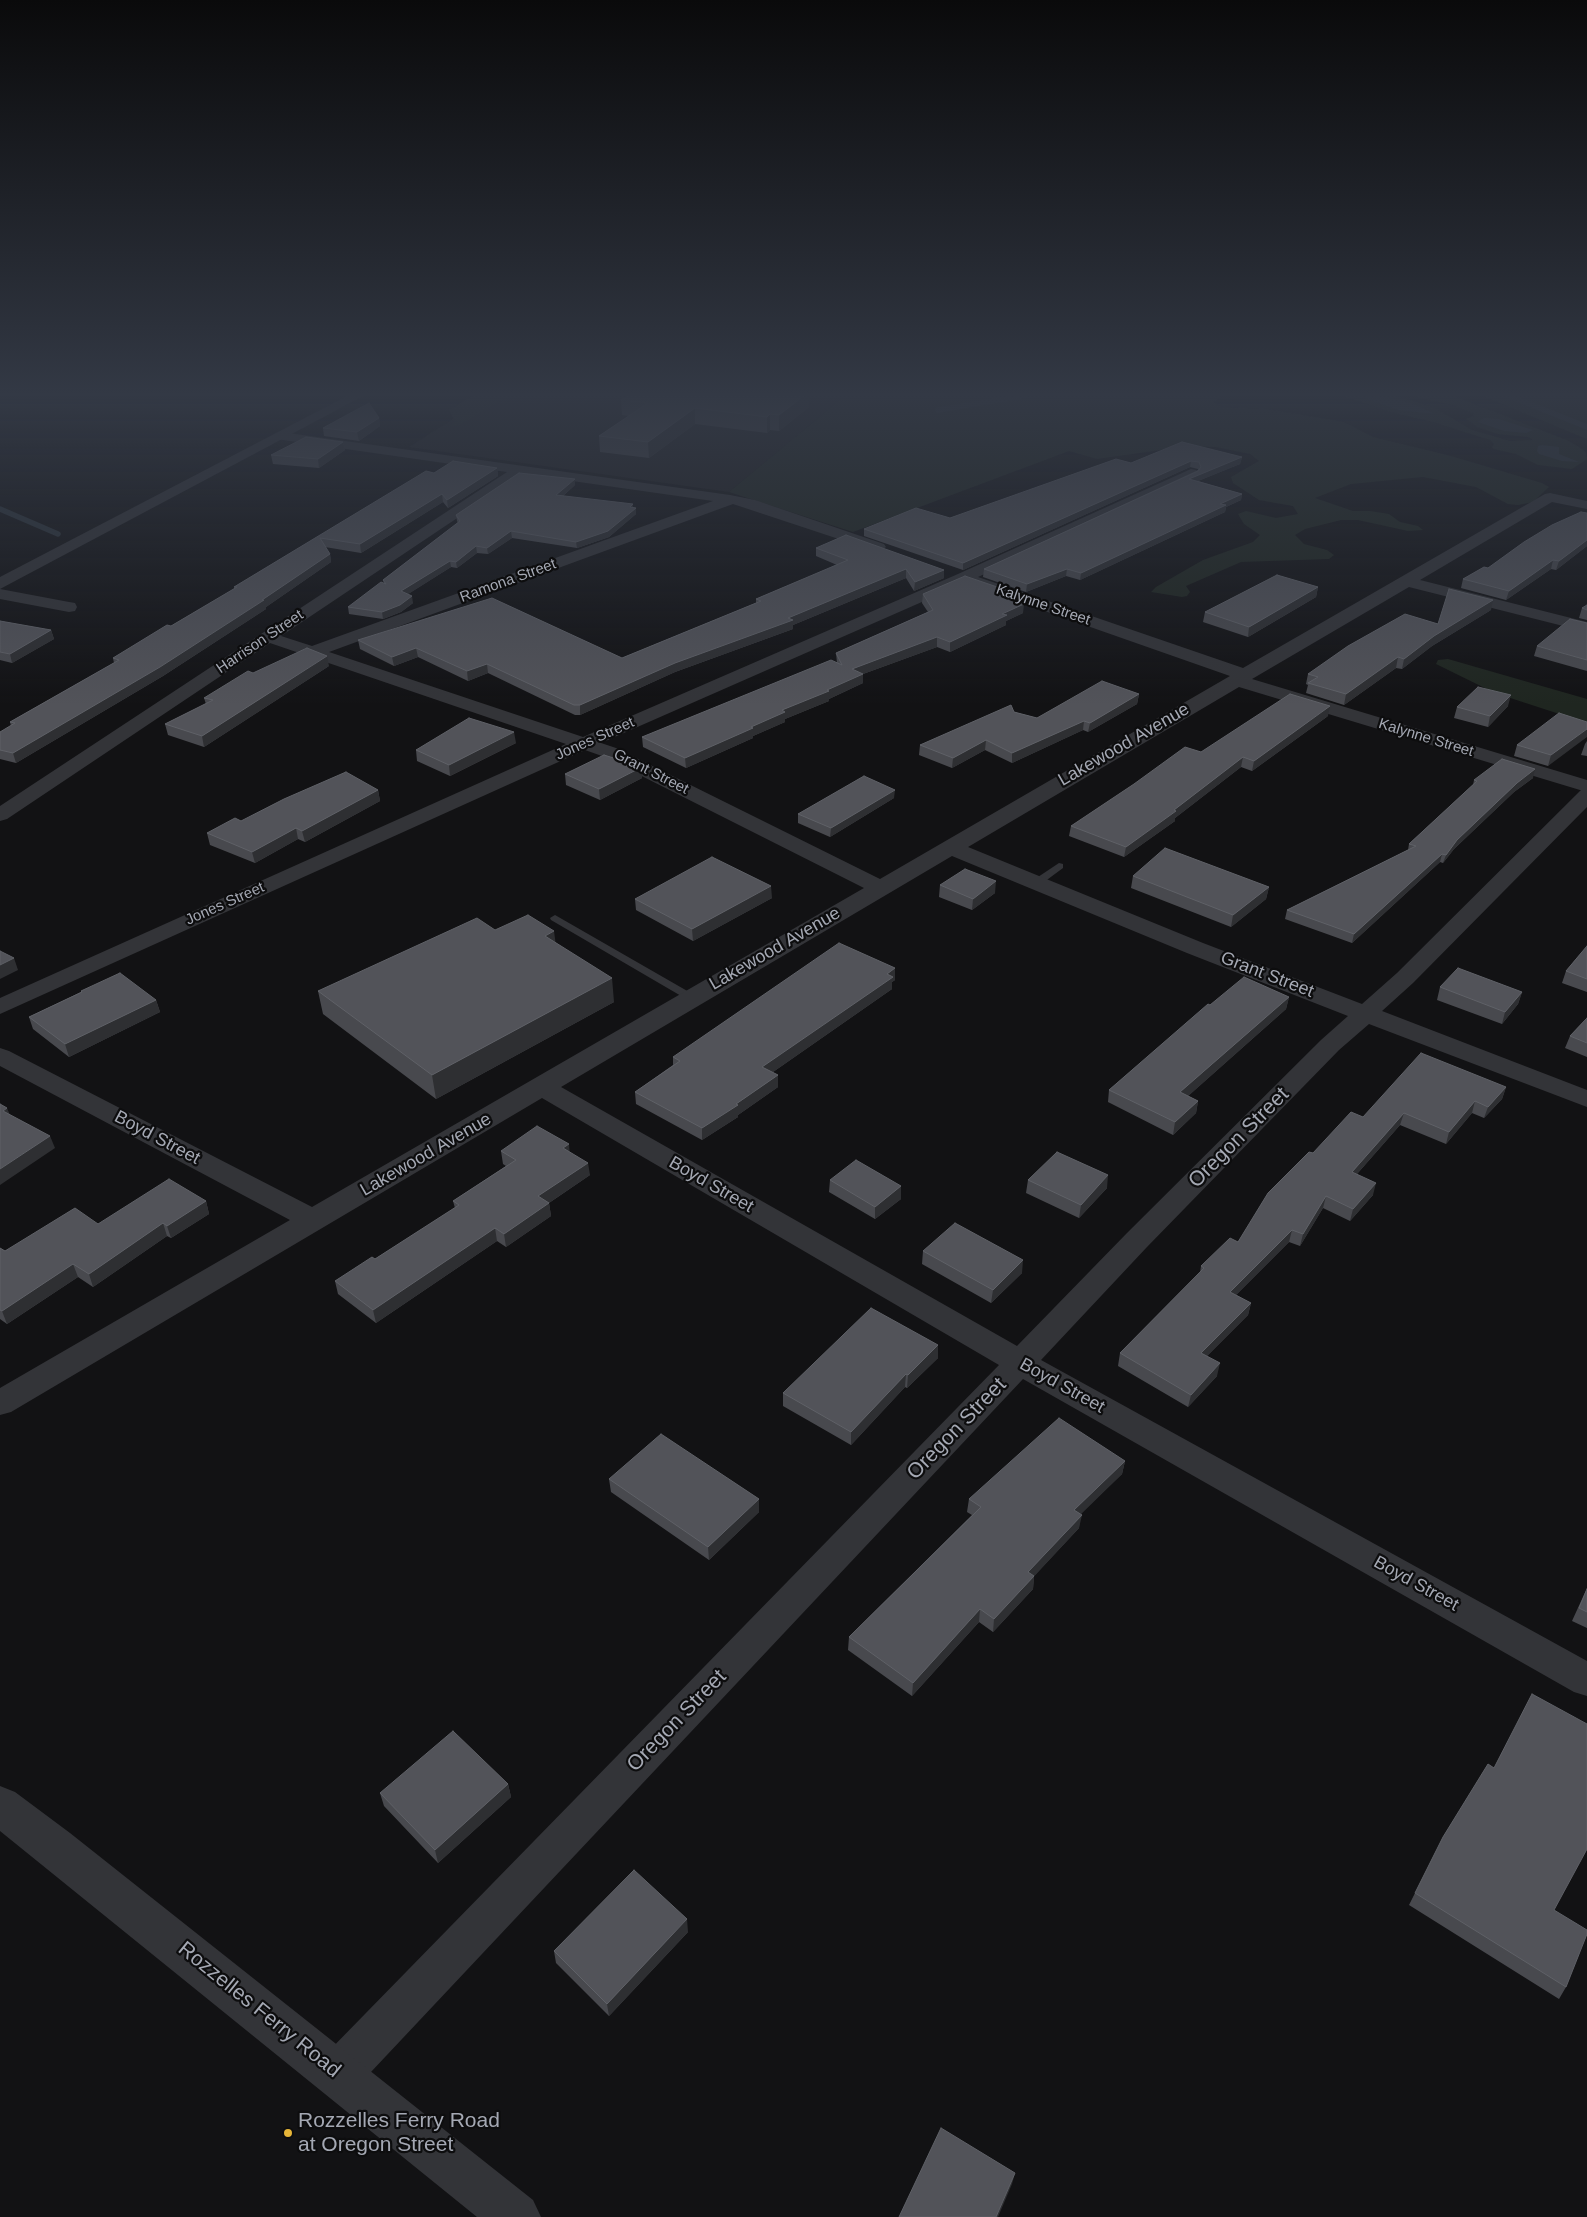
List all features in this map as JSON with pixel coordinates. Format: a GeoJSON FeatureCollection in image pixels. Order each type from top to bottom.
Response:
{"type":"FeatureCollection","features":[{"type":"Feature","properties":{"kind":"street"},"geometry":{"type":"LineString","coordinates":[[0,584],[162,498]]}},
{"type":"Feature","properties":{"kind":"street","name":"Harrison Street"},"geometry":{"type":"LineString","coordinates":[[0,815],[477,498]]}},
{"type":"Feature","properties":{"kind":"street"},"geometry":{"type":"LineString","coordinates":[[728,498],[750,503],[890,551]]}},
{"type":"Feature","properties":{"kind":"street","name":"Jones Street"},"geometry":{"type":"LineString","coordinates":[[0,1007],[586,742],[964,577],[1135,498]]}},
{"type":"Feature","properties":{"kind":"street","name":"Lakewood Avenue"},"geometry":{"type":"LineString","coordinates":[[0,1404],[1547,498]]}},
{"type":"Feature","properties":{"kind":"street","name":"Lakewood Avenue"},"geometry":{"type":"LineString","coordinates":[[1557,498],[1587,505]]}},
{"type":"Feature","properties":{"kind":"street","name":"Ramona Street"},"geometry":{"type":"LineString","coordinates":[[312,652],[732,499]]}},
{"type":"Feature","properties":{"kind":"street","name":"Kalynne Street"},"geometry":{"type":"LineString","coordinates":[[946,571],[1241,677],[1587,786]]}},
{"type":"Feature","properties":{"kind":"street"},"geometry":{"type":"LineString","coordinates":[[1406,581],[1587,626]]}},
{"type":"Feature","properties":{"kind":"street"},"geometry":{"type":"LineString","coordinates":[[0,594],[68,608]]}},
{"type":"Feature","properties":{"kind":"street","name":"Grant Street"},"geometry":{"type":"LineString","coordinates":[[268,637],[586,742],[880,888]]}},
{"type":"Feature","properties":{"kind":"street","name":"Oregon Street"},"geometry":{"type":"LineString","coordinates":[[338,2074],[1137,1240],[1330,1045],[1405,978],[1587,795]]}},
{"type":"Feature","properties":{"kind":"street","name":"Grant Street"},"geometry":{"type":"LineString","coordinates":[[949,847],[1195,948],[1587,1099]]}},
{"type":"Feature","properties":{"kind":"street","name":"Boyd Street"},"geometry":{"type":"LineString","coordinates":[[0,1056],[314,1220]]}},
{"type":"Feature","properties":{"kind":"street","name":"Boyd Street"},"geometry":{"type":"LineString","coordinates":[[540,1087],[1020,1363],[1587,1680]]}},
{"type":"Feature","properties":{"kind":"street","name":"Rozzelles Ferry Road"},"geometry":{"type":"LineString","coordinates":[[0,1806],[63,1853],[516,2217]]}},
{"type":"Feature","properties":{"kind":"lane"},"geometry":{"type":"LineString","coordinates":[[1036,883],[1059,866]]}},
{"type":"Feature","properties":{"kind":"lane"},"geometry":{"type":"LineString","coordinates":[[554,918],[692,998]]}},
{"type":"Feature","properties":{"kind":"shaded area"},"geometry":{"type":"Polygon","coordinates":[[[749,498],[942,498],[853,532],[749,498]]]}},
{"type":"Feature","properties":{"kind":"shaded area"},"geometry":{"type":"Polygon","coordinates":[[[1257,498],[1316,498],[1353,511],[1389,514],[1400,522],[1418,526],[1423,530],[1408,531],[1358,520],[1341,520],[1305,529],[1295,535],[1304,544],[1327,550],[1334,555],[1329,559],[1241,562],[1186,586],[1190,592],[1187,596],[1182,597],[1151,592],[1156,587],[1203,560],[1253,542],[1260,535],[1244,524],[1238,514],[1246,511],[1276,518],[1298,514],[1293,506],[1257,498]]]}},
{"type":"Feature","properties":{"kind":"shaded area"},"geometry":{"type":"Polygon","coordinates":[[[1498,498],[1537,498],[1533,502],[1518,505],[1508,504],[1498,498]]]}},
{"type":"Feature","properties":{"kind":"shaded area"},"geometry":{"type":"Polygon","coordinates":[[[1448,659],[1587,699],[1587,723],[1495,693],[1436,664],[1438,660],[1448,659]]]}},
{"type":"Feature","properties":{"kind":"building"},"geometry":{"type":"Polygon","coordinates":[[[381,498],[435,498],[360,544],[320,538],[330,554],[262,600],[264,600],[160,667],[13,753],[0,750],[0,732],[15,723],[10,722],[119,660],[113,658],[167,625],[171,626],[237,587],[234,587],[381,498]]]}},
{"type":"Feature","properties":{"kind":"building"},"geometry":{"type":"Polygon","coordinates":[[[481,498],[586,498],[633,504],[630,507],[636,508],[608,531],[576,542],[511,531],[487,548],[476,546],[456,562],[450,561],[401,591],[412,596],[400,605],[382,612],[348,607],[381,582],[386,584],[383,580],[460,521],[456,515],[481,498]]]}},
{"type":"Feature","properties":{"kind":"building"},"geometry":{"type":"Polygon","coordinates":[[[1005,498],[1107,498],[963,563],[864,529],[916,508],[950,518],[1005,498]]]}},
{"type":"Feature","properties":{"kind":"building"},"geometry":{"type":"Polygon","coordinates":[[[1138,498],[1232,498],[1220,504],[1226,505],[1081,573],[1067,569],[1027,584],[984,569],[1138,498]]]}},
{"type":"Feature","properties":{"kind":"building"},"geometry":{"type":"Polygon","coordinates":[[[1581,512],[1587,513],[1587,540],[1559,561],[1553,560],[1509,591],[1463,579],[1484,567],[1488,568],[1524,542],[1552,525],[1581,512]]]}},
{"type":"Feature","properties":{"kind":"building"},"geometry":{"type":"Polygon","coordinates":[[[846,535],[944,570],[915,582],[906,569],[788,618],[793,620],[675,663],[580,705],[574,705],[487,664],[467,671],[416,648],[392,657],[358,640],[492,598],[622,658],[761,601],[756,599],[848,560],[816,548],[846,535]]]}},
{"type":"Feature","properties":{"kind":"building"},"geometry":{"type":"Polygon","coordinates":[[[1277,575],[1318,587],[1249,627],[1205,612],[1277,575]]]}},
{"type":"Feature","properties":{"kind":"building"},"geometry":{"type":"Polygon","coordinates":[[[965,576],[1006,590],[996,594],[1024,604],[1002,614],[1007,615],[950,642],[937,637],[852,669],[863,674],[827,690],[829,691],[782,710],[785,712],[685,758],[642,737],[831,660],[842,665],[836,653],[933,610],[923,594],[965,576]]]}},
{"type":"Feature","properties":{"kind":"building"},"geometry":{"type":"Polygon","coordinates":[[[1449,589],[1493,600],[1434,636],[1404,659],[1398,657],[1346,694],[1308,683],[1318,677],[1308,674],[1348,646],[1405,614],[1438,624],[1449,589]]]}},
{"type":"Feature","properties":{"kind":"building"},"geometry":{"type":"Polygon","coordinates":[[[1570,619],[1587,623],[1587,660],[1537,646],[1570,619]]]}},
{"type":"Feature","properties":{"kind":"building"},"geometry":{"type":"Polygon","coordinates":[[[0,621],[51,630],[10,654],[0,652],[0,621]]]}},
{"type":"Feature","properties":{"kind":"building"},"geometry":{"type":"Polygon","coordinates":[[[307,648],[327,656],[202,736],[165,724],[213,700],[204,698],[248,671],[253,673],[307,648]]]}},
{"type":"Feature","properties":{"kind":"building"},"geometry":{"type":"Polygon","coordinates":[[[1102,681],[1139,694],[1090,723],[1084,721],[1012,753],[986,740],[953,758],[920,745],[1011,705],[1014,712],[1037,718],[1102,681]]]}},
{"type":"Feature","properties":{"kind":"building"},"geometry":{"type":"Polygon","coordinates":[[[1478,687],[1511,695],[1490,716],[1457,707],[1478,687]]]}},
{"type":"Feature","properties":{"kind":"building"},"geometry":{"type":"Polygon","coordinates":[[[1290,694],[1330,706],[1254,761],[1243,757],[1174,810],[1176,811],[1126,847],[1071,826],[1185,747],[1201,752],[1290,694]]]}},
{"type":"Feature","properties":{"kind":"building"},"geometry":{"type":"Polygon","coordinates":[[[1559,713],[1587,722],[1587,729],[1551,755],[1517,745],[1559,713]]]}},
{"type":"Feature","properties":{"kind":"building"},"geometry":{"type":"Polygon","coordinates":[[[469,718],[514,732],[449,765],[416,750],[469,718]]]}},
{"type":"Feature","properties":{"kind":"building"},"geometry":{"type":"Polygon","coordinates":[[[604,755],[642,767],[599,789],[565,774],[604,755]]]}},
{"type":"Feature","properties":{"kind":"building"},"geometry":{"type":"Polygon","coordinates":[[[1502,759],[1535,769],[1517,783],[1457,840],[1446,855],[1442,854],[1354,934],[1287,910],[1416,846],[1409,844],[1477,781],[1474,780],[1502,759]]]}},
{"type":"Feature","properties":{"kind":"building"},"geometry":{"type":"Polygon","coordinates":[[[346,772],[378,790],[302,831],[296,828],[252,852],[207,833],[235,818],[241,821],[284,799],[346,772]]]}},
{"type":"Feature","properties":{"kind":"building"},"geometry":{"type":"Polygon","coordinates":[[[864,776],[895,790],[831,828],[798,814],[864,776]]]}},
{"type":"Feature","properties":{"kind":"building"},"geometry":{"type":"Polygon","coordinates":[[[1165,848],[1269,887],[1233,915],[1133,876],[1165,848]]]}},
{"type":"Feature","properties":{"kind":"building"},"geometry":{"type":"Polygon","coordinates":[[[712,857],[771,886],[692,929],[635,899],[712,857]]]}},
{"type":"Feature","properties":{"kind":"building"},"geometry":{"type":"Polygon","coordinates":[[[965,869],[996,881],[973,899],[940,885],[965,869]]]}},
{"type":"Feature","properties":{"kind":"building"},"geometry":{"type":"Polygon","coordinates":[[[528,915],[554,931],[545,936],[612,978],[432,1075],[318,991],[477,918],[495,930],[528,915]]]}},
{"type":"Feature","properties":{"kind":"building"},"geometry":{"type":"Polygon","coordinates":[[[839,943],[895,968],[887,974],[893,977],[762,1067],[778,1075],[736,1104],[738,1105],[702,1128],[635,1092],[680,1061],[673,1057],[839,943]]]}},
{"type":"Feature","properties":{"kind":"building"},"geometry":{"type":"Polygon","coordinates":[[[1587,946],[1587,979],[1566,971],[1587,946]]]}},
{"type":"Feature","properties":{"kind":"building"},"geometry":{"type":"Polygon","coordinates":[[[0,951],[14,958],[0,965],[0,951]]]}},
{"type":"Feature","properties":{"kind":"building"},"geometry":{"type":"Polygon","coordinates":[[[1458,968],[1522,992],[1505,1012],[1440,987],[1458,968]]]}},
{"type":"Feature","properties":{"kind":"building"},"geometry":{"type":"Polygon","coordinates":[[[120,973],[156,1000],[65,1044],[29,1017],[81,991],[120,973]]]}},
{"type":"Feature","properties":{"kind":"building"},"geometry":{"type":"Polygon","coordinates":[[[1244,977],[1289,997],[1180,1092],[1198,1101],[1175,1122],[1109,1090],[1208,1004],[1210,1005],[1244,977]]]}},
{"type":"Feature","properties":{"kind":"building"},"geometry":{"type":"Polygon","coordinates":[[[1587,1018],[1587,1043],[1570,1036],[1587,1018]]]}},
{"type":"Feature","properties":{"kind":"building"},"geometry":{"type":"Polygon","coordinates":[[[1421,1053],[1506,1087],[1488,1107],[1475,1101],[1449,1132],[1404,1113],[1352,1172],[1376,1183],[1353,1209],[1326,1196],[1303,1234],[1292,1230],[1230,1292],[1251,1303],[1201,1353],[1220,1363],[1191,1395],[1120,1353],[1204,1268],[1201,1266],[1230,1238],[1238,1242],[1268,1193],[1309,1152],[1313,1153],[1351,1112],[1363,1117],[1421,1053]]]}},
{"type":"Feature","properties":{"kind":"building"},"geometry":{"type":"Polygon","coordinates":[[[0,1104],[7,1108],[3,1111],[50,1136],[0,1169],[0,1104]]]}},
{"type":"Feature","properties":{"kind":"building"},"geometry":{"type":"Polygon","coordinates":[[[537,1126],[569,1144],[563,1148],[588,1163],[538,1196],[549,1203],[504,1234],[495,1228],[373,1310],[335,1281],[372,1257],[375,1259],[459,1205],[453,1201],[516,1160],[501,1151],[537,1126]]]}},
{"type":"Feature","properties":{"kind":"building"},"geometry":{"type":"Polygon","coordinates":[[[1057,1152],[1108,1175],[1081,1205],[1028,1180],[1057,1152]]]}},
{"type":"Feature","properties":{"kind":"building"},"geometry":{"type":"Polygon","coordinates":[[[856,1160],[901,1186],[875,1207],[830,1180],[856,1160]]]}},
{"type":"Feature","properties":{"kind":"building"},"geometry":{"type":"Polygon","coordinates":[[[169,1179],[206,1201],[167,1226],[163,1223],[89,1274],[73,1264],[2,1311],[0,1310],[0,1248],[5,1251],[75,1208],[98,1224],[169,1179]]]}},
{"type":"Feature","properties":{"kind":"building"},"geometry":{"type":"Polygon","coordinates":[[[955,1223],[1023,1260],[993,1290],[923,1251],[955,1223]]]}},
{"type":"Feature","properties":{"kind":"building"},"geometry":{"type":"Polygon","coordinates":[[[871,1308],[938,1345],[908,1375],[906,1374],[851,1432],[783,1393],[871,1308]]]}},
{"type":"Feature","properties":{"kind":"building"},"geometry":{"type":"Polygon","coordinates":[[[1059,1418],[1125,1461],[1074,1510],[1082,1515],[1028,1572],[1034,1576],[994,1619],[980,1609],[913,1683],[849,1637],[981,1507],[969,1499],[1059,1418]]]}},
{"type":"Feature","properties":{"kind":"building"},"geometry":{"type":"Polygon","coordinates":[[[661,1434],[759,1499],[708,1547],[609,1479],[661,1434]]]}},
{"type":"Feature","properties":{"kind":"building"},"geometry":{"type":"Polygon","coordinates":[[[1587,1589],[1587,1612],[1579,1608],[1587,1589]]]}},
{"type":"Feature","properties":{"kind":"building"},"geometry":{"type":"Polygon","coordinates":[[[1532,1694],[1587,1724],[1587,1849],[1554,1910],[1587,1930],[1566,1987],[1415,1893],[1443,1837],[1488,1764],[1494,1768],[1532,1694]]]}},
{"type":"Feature","properties":{"kind":"building"},"geometry":{"type":"Polygon","coordinates":[[[453,1731],[508,1784],[435,1850],[380,1793],[453,1731]]]}},
{"type":"Feature","properties":{"kind":"building"},"geometry":{"type":"Polygon","coordinates":[[[634,1870],[687,1919],[607,2004],[554,1951],[634,1870]]]}},
{"type":"Feature","properties":{"kind":"building"},"geometry":{"type":"Polygon","coordinates":[[[941,2128],[1015,2173],[996,2217],[899,2217],[941,2128]]]}},
{"type":"Feature","properties":{"kind":"waterway"},"geometry":{"type":"LineString","coordinates":[[0,509],[58,534]]}},
{"type":"Feature","properties":{"kind":"place","name":"Rozzelles Ferry Road at Oregon Street"},"geometry":{"type":"Point","coordinates":[288,2133]}}]}
